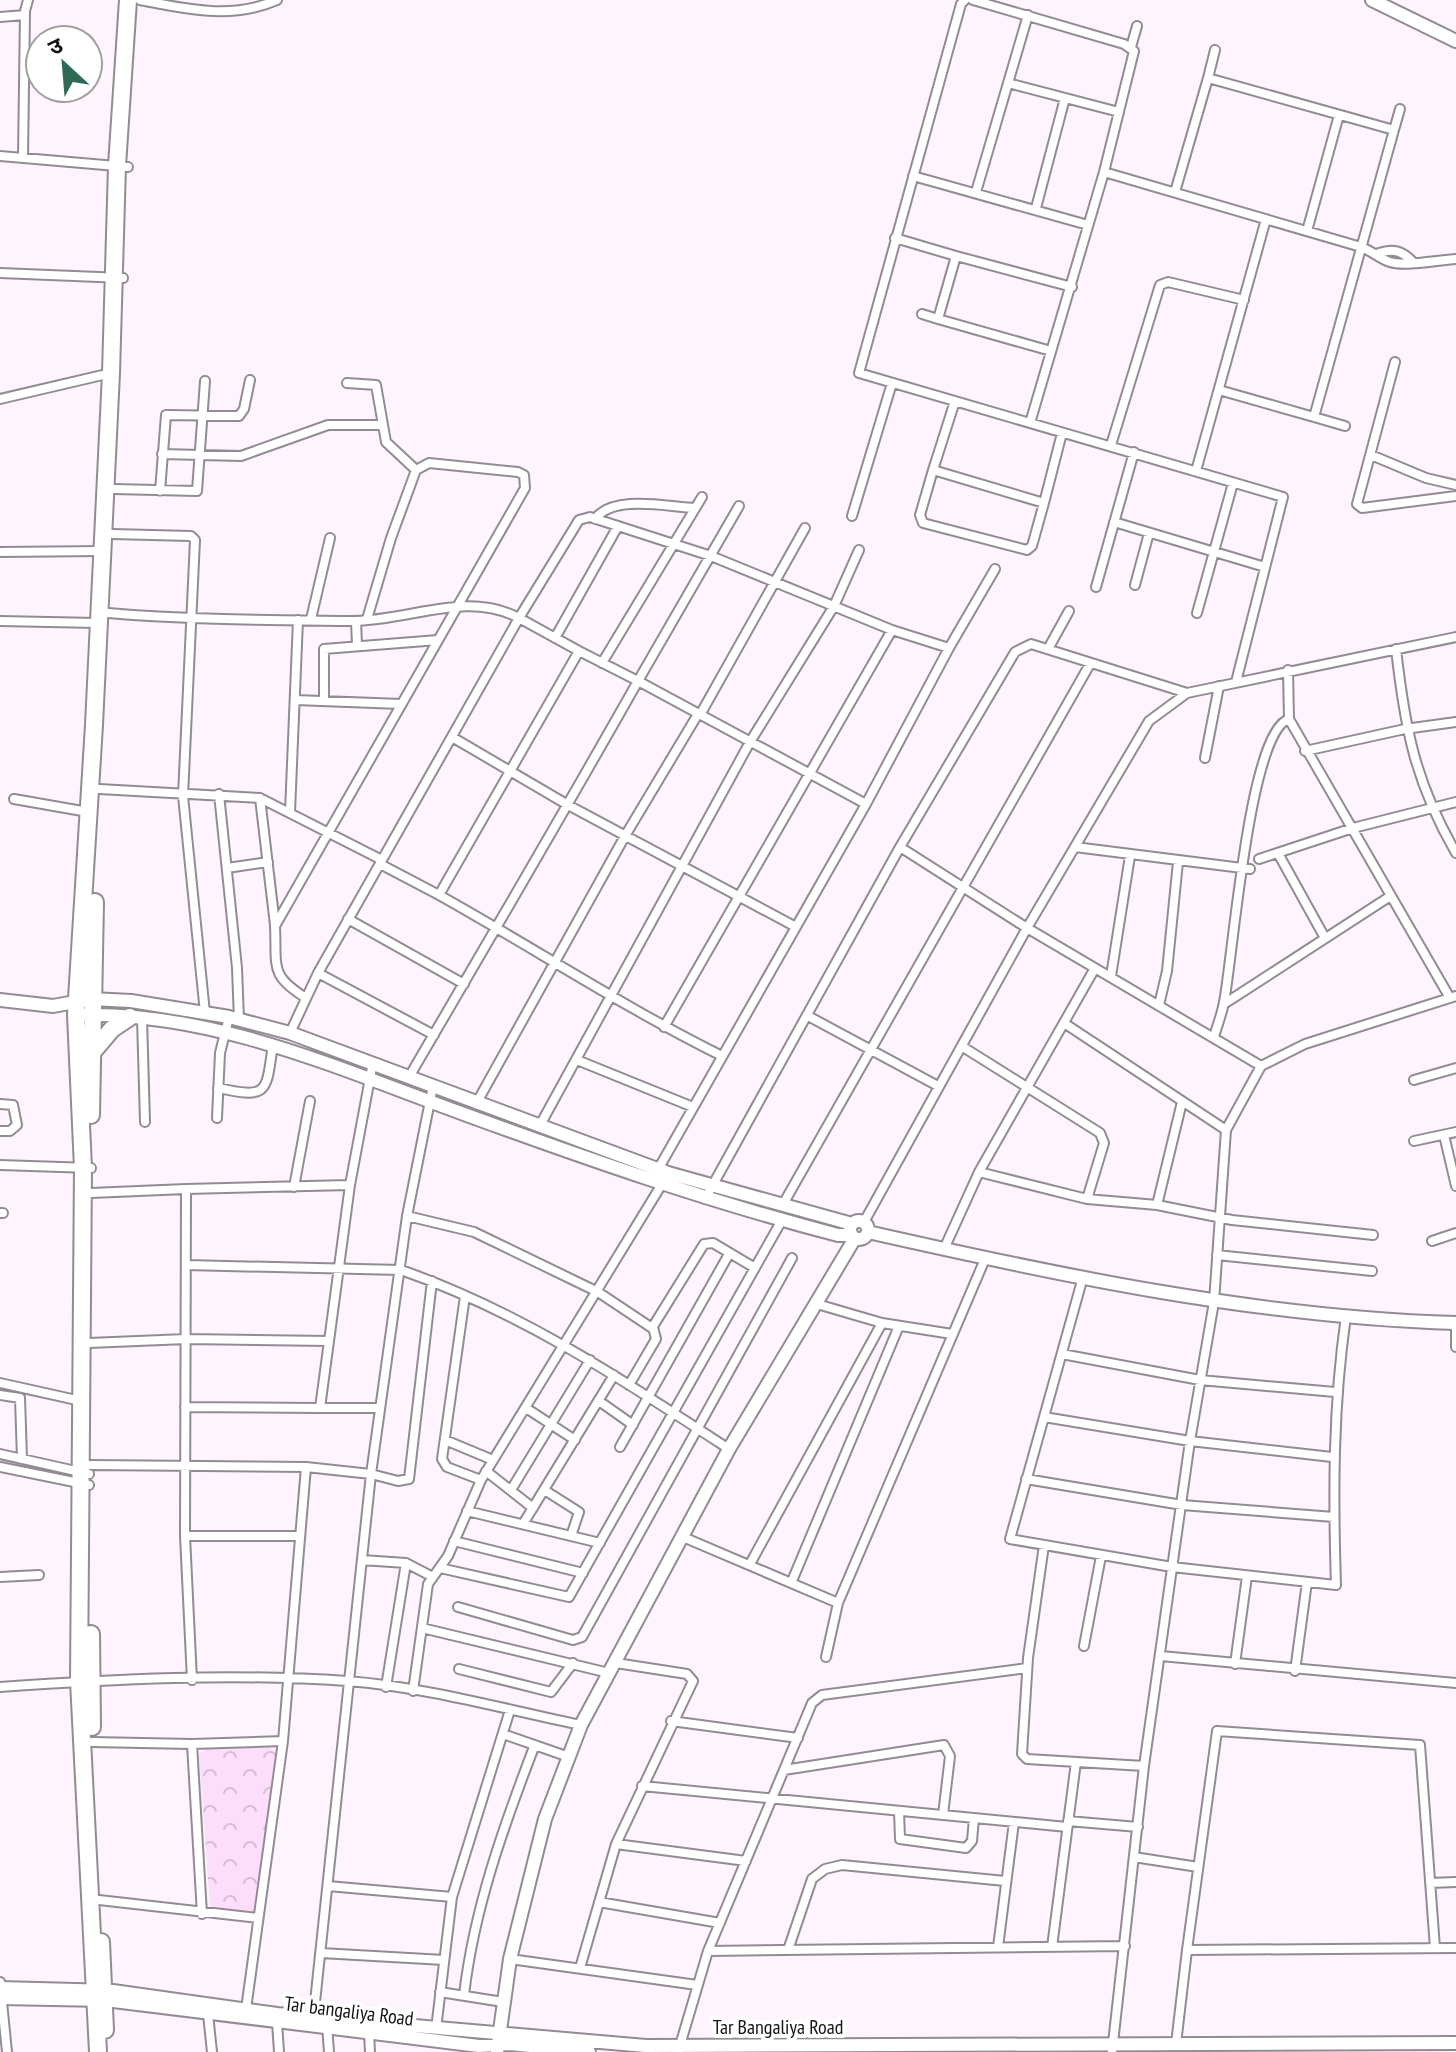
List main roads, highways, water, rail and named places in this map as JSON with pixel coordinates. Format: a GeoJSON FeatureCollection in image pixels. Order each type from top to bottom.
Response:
{"type":"FeatureCollection","features":[{"type":"Feature","properties":{"kind":"highway"},"geometry":{"type":"LineString","coordinates":[[85,1402],[91,1193],[87,1168],[84,1007],[89,812],[112,534],[128,0]]}},
{"type":"Feature","properties":{"kind":"highway"},"geometry":{"type":"LineString","coordinates":[[123,166],[139,0]]}},
{"type":"Feature","properties":{"kind":"highway"},"geometry":{"type":"LineString","coordinates":[[106,2052],[99,1995],[85,1681],[90,1055],[84,1007],[99,789],[102,551],[118,278]]}},
{"type":"Feature","properties":{"kind":"highway"},"geometry":{"type":"LineString","coordinates":[[90,1055],[112,1029],[136,1018]]}},
{"type":"Feature","properties":{"kind":"highway"},"geometry":{"type":"LineString","coordinates":[[85,1681],[92,1742],[99,1900],[98,2052]]}}]}
